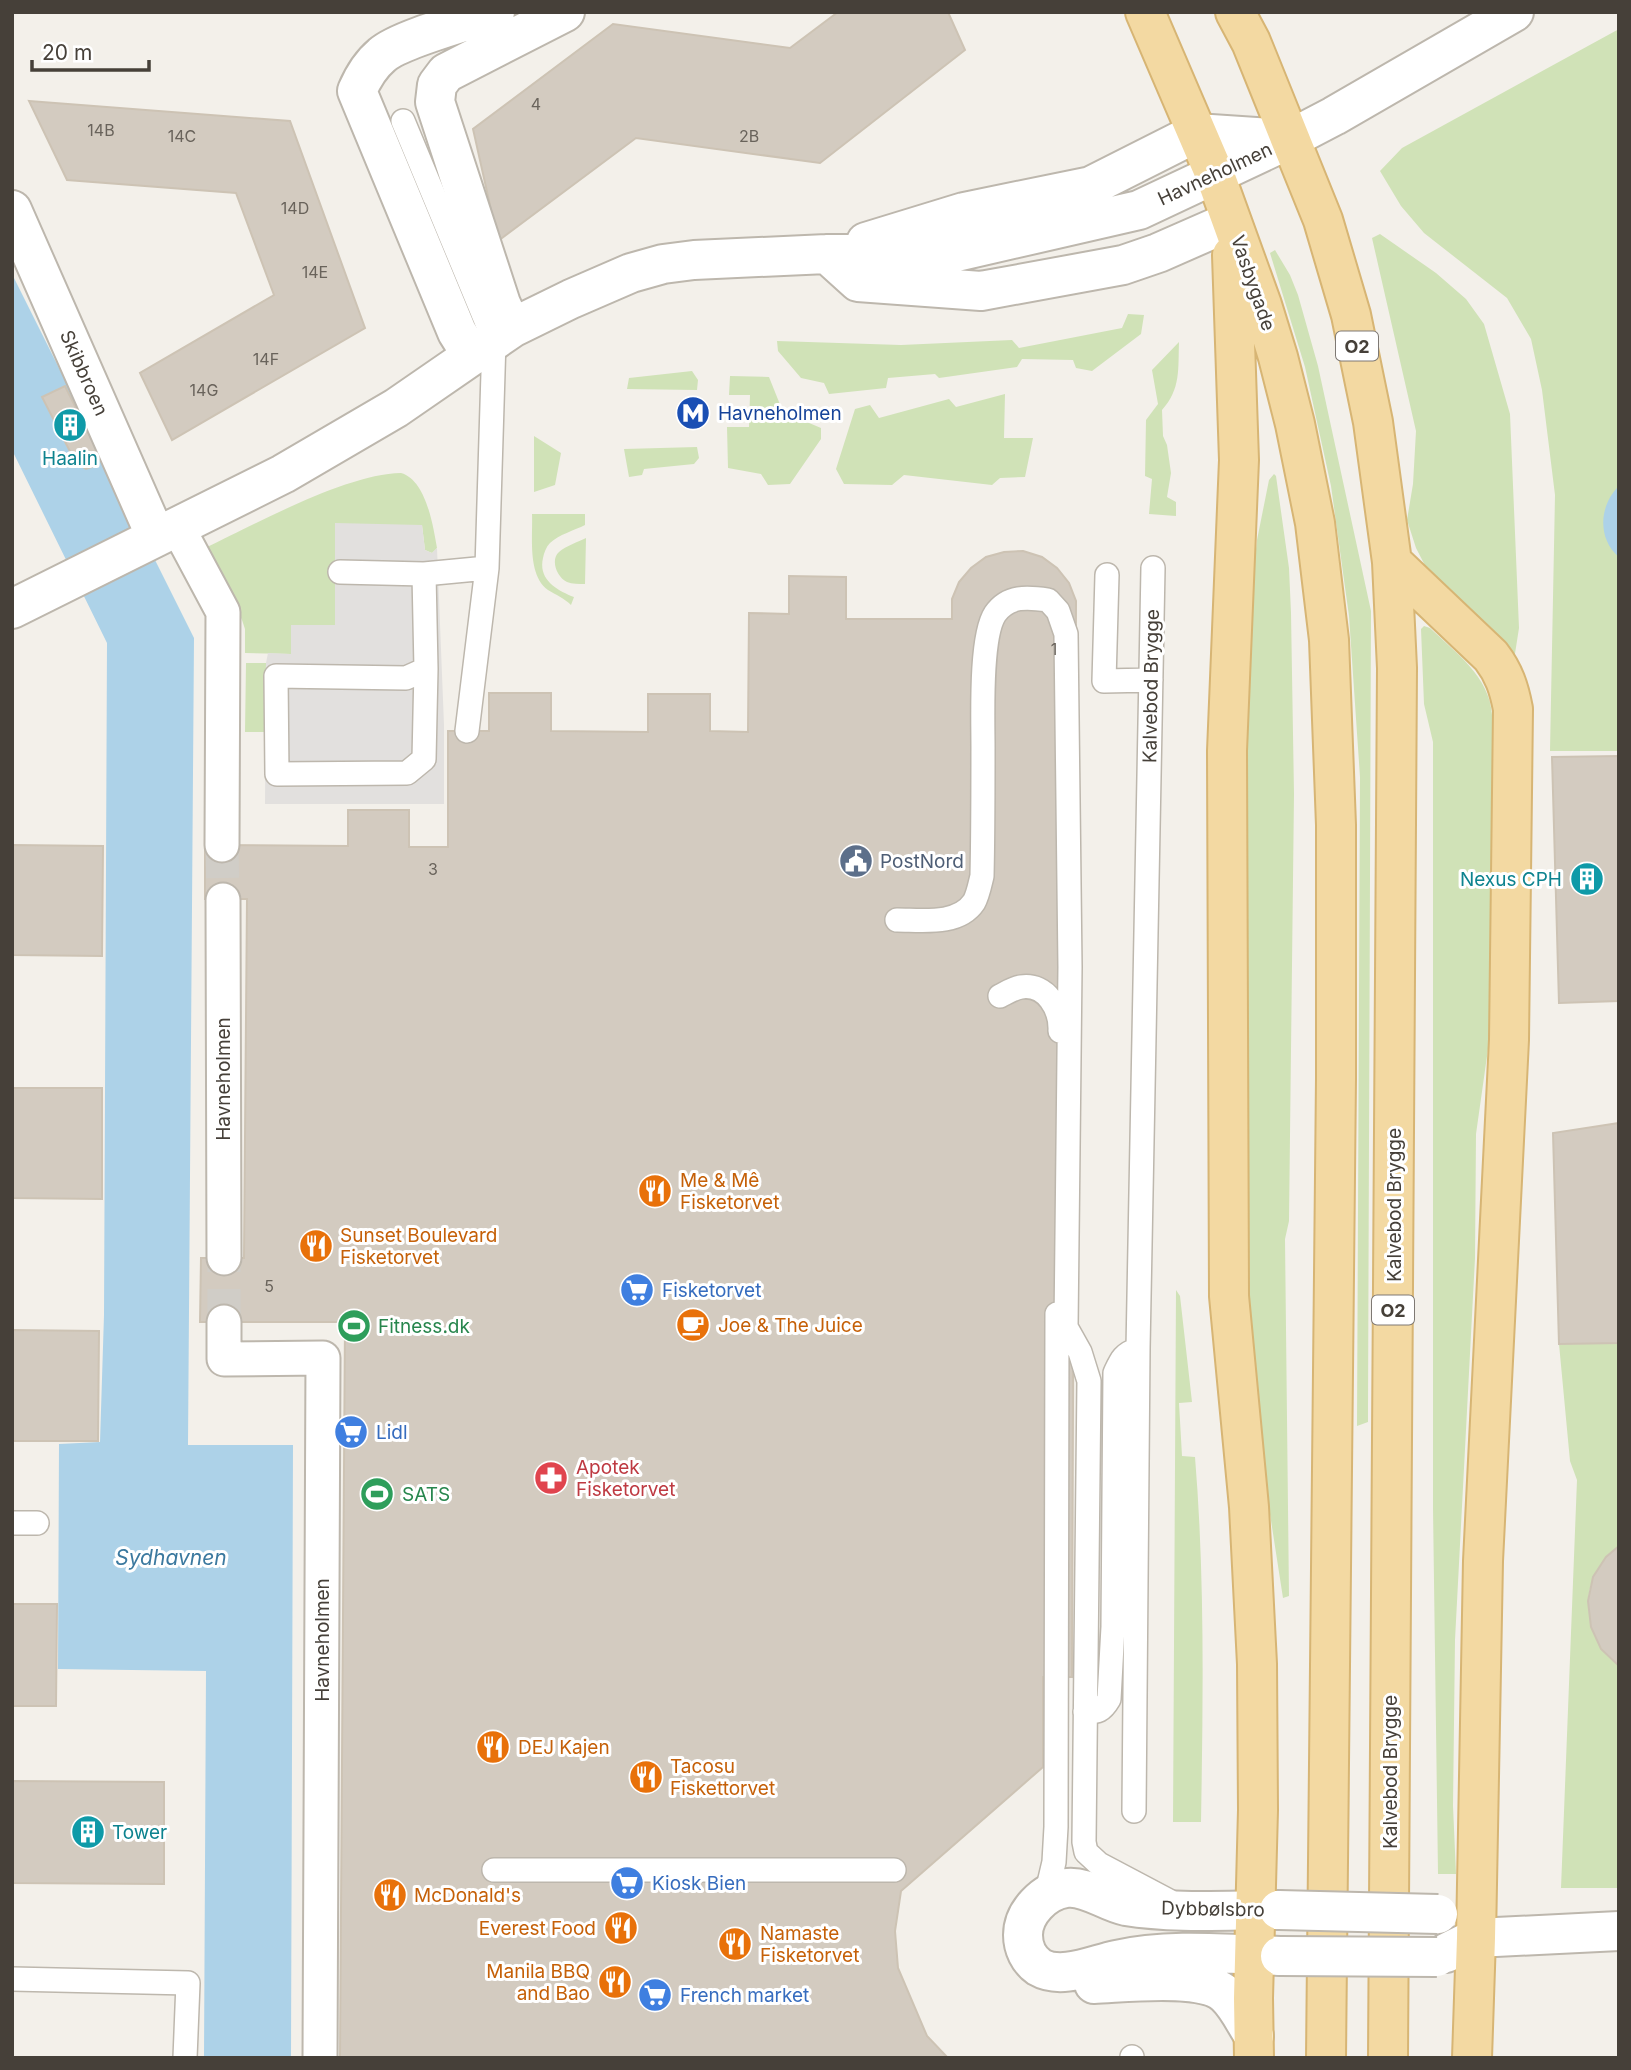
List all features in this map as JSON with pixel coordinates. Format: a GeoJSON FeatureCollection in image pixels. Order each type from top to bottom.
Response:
{"type":"FeatureCollection","features":[{"type":"Feature","properties":{"kind":"main road","name":"Vasbygade"},"geometry":{"type":"LineString","coordinates":[[1145,12],[1214,175],[1262,305],[1284,384],[1308,487],[1321,567],[1331,680],[1336,839],[1336,1078],[1326,2058]]}},
{"type":"Feature","properties":{"kind":"main road","name":"O2"},"geometry":{"type":"LineString","coordinates":[[1235,12],[1251,42],[1323,220],[1351,315],[1373,422],[1392,562]]}},
{"type":"Feature","properties":{"kind":"main road"},"geometry":{"type":"LineString","coordinates":[[1231,221],[1239,460],[1227,751],[1229,1296],[1249,1507],[1257,1664],[1258,1810],[1267,1910],[1267,1956],[1254,2047]]}},
{"type":"Feature","properties":{"kind":"main road"},"geometry":{"type":"LineString","coordinates":[[1392,562],[1491,656],[1503,673],[1510,690],[1513,709],[1509,1040],[1483,1561],[1472,2058]]}},
{"type":"Feature","properties":{"kind":"main road","name":"Kalvebod Brygge"},"geometry":{"type":"LineString","coordinates":[[1388,2058],[1397,668],[1392,562]]}},
{"type":"Feature","properties":{"kind":"street"},"geometry":{"type":"LineString","coordinates":[[495,12],[416,38],[384,53],[366,72],[357,91],[457,332],[493,342],[501,304],[435,102],[437,85],[446,73],[565,12]]}},
{"type":"Feature","properties":{"kind":"street"},"geometry":{"type":"LineString","coordinates":[[1290,139],[1514,12]]}},
{"type":"Feature","properties":{"kind":"street","name":"Havneholmen"},"geometry":{"type":"LineString","coordinates":[[827,254],[964,212],[1091,186],[1196,133],[1290,139]]}},
{"type":"Feature","properties":{"kind":"street","name":"Havneholmen"},"geometry":{"type":"LineString","coordinates":[[12,608],[294,467],[396,408],[493,342],[607,283],[663,264],[694,260],[827,254],[952,253],[1139,209],[1290,139]]}},
{"type":"Feature","properties":{"kind":"street","name":"Skibbroen"},"geometry":{"type":"LineString","coordinates":[[12,209],[161,534]]}},
{"type":"Feature","properties":{"kind":"street"},"geometry":{"type":"LineString","coordinates":[[827,254],[858,282],[981,290],[1123,265],[1231,221]]}},
{"type":"Feature","properties":{"kind":"street"},"geometry":{"type":"LineString","coordinates":[[161,534],[223,612],[222,845]]}},
{"type":"Feature","properties":{"kind":"street","name":"Havneholmen"},"geometry":{"type":"LineString","coordinates":[[223,900],[224,1258]]}},
{"type":"Feature","properties":{"kind":"street","name":"Havneholmen"},"geometry":{"type":"LineString","coordinates":[[223,1322],[224,1359],[323,1358],[332,1800],[320,2058]]}},
{"type":"Feature","properties":{"kind":"street","name":"Dybbølsbro"},"geometry":{"type":"LineString","coordinates":[[1046,1896],[1070,1887],[1127,1906],[1184,1910],[1438,1914],[1476,1938]]}},
{"type":"Feature","properties":{"kind":"street"},"geometry":{"type":"LineString","coordinates":[[1046,1896],[1025,1922],[1023,1943],[1033,1962],[1069,1980],[1088,1984],[1201,1983],[1226,1994],[1254,2047]]}},
{"type":"Feature","properties":{"kind":"street"},"geometry":{"type":"LineString","coordinates":[[1052,1972],[1142,1955],[1437,1957],[1476,1938],[1609,1930]]}},
{"type":"Feature","properties":{"kind":"lane"},"geometry":{"type":"LineString","coordinates":[[403,121],[493,342],[487,568],[467,731]]}},
{"type":"Feature","properties":{"kind":"lane"},"geometry":{"type":"LineString","coordinates":[[340,572],[424,574],[487,568]]}},
{"type":"Feature","properties":{"kind":"lane","name":"Kalvebod Brygge"},"geometry":{"type":"LineString","coordinates":[[1134,1811],[1138,1349],[1153,569]]}},
{"type":"Feature","properties":{"kind":"lane"},"geometry":{"type":"LineString","coordinates":[[424,574],[426,668],[424,759],[407,773],[277,774],[276,676],[406,678],[426,668]]}},
{"type":"Feature","properties":{"kind":"lane"},"geometry":{"type":"LineString","coordinates":[[1108,575],[1104,681],[1152,680]]}},
{"type":"Feature","properties":{"kind":"lane"},"geometry":{"type":"LineString","coordinates":[[897,920],[936,920],[962,915],[975,901],[982,876],[983,678],[988,636],[994,615],[1008,601],[1026,596],[1048,600],[1058,611],[1066,634],[1070,967],[1066,1327],[1080,1352],[1089,1381],[1084,1842],[1086,1852],[1099,1864],[1184,1910]]}},
{"type":"Feature","properties":{"kind":"lane"},"geometry":{"type":"LineString","coordinates":[[1000,996],[1020,987],[1033,988],[1046,994],[1056,1006],[1060,1025],[1056,1842],[1046,1896]]}},
{"type":"Feature","properties":{"kind":"lane"},"geometry":{"type":"LineString","coordinates":[[1085,1712],[1104,1709],[1109,1699],[1113,1627],[1115,1373],[1121,1358],[1138,1349]]}},
{"type":"Feature","properties":{"kind":"lane"},"geometry":{"type":"LineString","coordinates":[[12,1523],[37,1523]]}},
{"type":"Feature","properties":{"kind":"lane"},"geometry":{"type":"LineString","coordinates":[[494,1870],[894,1870]]}},
{"type":"Feature","properties":{"kind":"lane"},"geometry":{"type":"LineString","coordinates":[[12,1979],[188,1983],[185,2058]]}},
{"type":"Feature","properties":{"kind":"green space"},"geometry":{"type":"Polygon","coordinates":[[[1619,29],[1619,751],[1550,751],[1555,495],[1542,390],[1531,339],[1507,298],[1424,233],[1401,206],[1380,171],[1402,148],[1619,29]]]}},
{"type":"Feature","properties":{"kind":"green space"},"geometry":{"type":"Polygon","coordinates":[[[1380,234],[1436,273],[1466,299],[1484,324],[1510,414],[1519,628],[1514,660],[1432,579],[1416,548],[1407,520],[1413,484],[1416,431],[1372,238],[1380,234]]]}},
{"type":"Feature","properties":{"kind":"green space"},"geometry":{"type":"Polygon","coordinates":[[[1275,250],[1298,295],[1318,366],[1371,611],[1368,1422],[1357,1426],[1360,777],[1349,616],[1331,486],[1305,367],[1270,253],[1275,250]]]}},
{"type":"Feature","properties":{"kind":"green space"},"geometry":{"type":"Polygon","coordinates":[[[1128,314],[1144,315],[1141,334],[1092,371],[1076,368],[1073,360],[1022,359],[1017,367],[939,378],[935,374],[888,378],[886,388],[829,394],[824,383],[801,378],[778,351],[777,341],[901,345],[1012,340],[1019,348],[1122,328],[1128,314]]]}},
{"type":"Feature","properties":{"kind":"green space"},"geometry":{"type":"Polygon","coordinates":[[[1179,342],[1178,370],[1173,394],[1162,410],[1163,436],[1171,473],[1167,497],[1176,502],[1176,516],[1149,514],[1152,479],[1145,476],[1146,420],[1158,404],[1152,370],[1179,342]]]}},
{"type":"Feature","properties":{"kind":"green space"},"geometry":{"type":"Polygon","coordinates":[[[692,371],[698,380],[697,390],[627,389],[629,378],[692,371]]]}},
{"type":"Feature","properties":{"kind":"green space"},"geometry":{"type":"Polygon","coordinates":[[[730,376],[769,377],[783,412],[821,428],[821,439],[790,484],[768,485],[761,474],[728,468],[727,427],[749,427],[750,395],[729,395],[730,376]]]}},
{"type":"Feature","properties":{"kind":"green space"},"geometry":{"type":"Polygon","coordinates":[[[1005,394],[1004,438],[1033,438],[1025,477],[1000,478],[992,485],[904,475],[892,485],[844,484],[836,469],[855,409],[870,405],[879,418],[949,399],[956,407],[1005,394]]]}},
{"type":"Feature","properties":{"kind":"green space"},"geometry":{"type":"Polygon","coordinates":[[[534,436],[561,453],[555,485],[534,492],[534,436]]]}},
{"type":"Feature","properties":{"kind":"green space"},"geometry":{"type":"Polygon","coordinates":[[[697,447],[699,458],[694,464],[644,469],[642,475],[629,477],[624,449],[697,447]]]}},
{"type":"Feature","properties":{"kind":"green space"},"geometry":{"type":"Polygon","coordinates":[[[401,473],[417,484],[427,504],[437,548],[432,553],[425,550],[422,525],[335,625],[291,625],[291,654],[245,653],[245,629],[242,620],[207,547],[302,501],[379,475],[401,473]]]}},
{"type":"Feature","properties":{"kind":"green space"},"geometry":{"type":"Polygon","coordinates":[[[1274,474],[1289,568],[1294,794],[1289,1221],[1285,1239],[1289,1596],[1283,1598],[1263,1469],[1247,1287],[1248,623],[1257,540],[1269,480],[1274,474]]]}},
{"type":"Feature","properties":{"kind":"green space"},"geometry":{"type":"Polygon","coordinates":[[[532,514],[585,514],[585,525],[553,540],[547,546],[543,558],[542,566],[546,578],[555,587],[574,597],[571,605],[548,590],[537,575],[532,555],[532,514]]]}},
{"type":"Feature","properties":{"kind":"green space"},"geometry":{"type":"Polygon","coordinates":[[[586,538],[585,584],[567,582],[556,568],[556,555],[586,538]]]}},
{"type":"Feature","properties":{"kind":"green space"},"geometry":{"type":"Polygon","coordinates":[[[1424,626],[1430,628],[1470,666],[1485,689],[1492,715],[1492,949],[1489,1042],[1476,1134],[1475,1258],[1455,1640],[1453,1806],[1456,1874],[1438,1874],[1433,1508],[1433,742],[1424,704],[1421,629],[1424,626]]]}},
{"type":"Feature","properties":{"kind":"green space"},"geometry":{"type":"Polygon","coordinates":[[[246,663],[266,663],[265,732],[245,732],[246,663]]]}},
{"type":"Feature","properties":{"kind":"green space"},"geometry":{"type":"Polygon","coordinates":[[[1176,1290],[1180,1296],[1192,1402],[1179,1403],[1182,1456],[1195,1457],[1200,1548],[1203,1685],[1201,1822],[1173,1822],[1176,1290]]]}},
{"type":"Feature","properties":{"kind":"green space"},"geometry":{"type":"Polygon","coordinates":[[[1619,1343],[1619,1546],[1595,1575],[1588,1606],[1597,1636],[1619,1666],[1619,1888],[1561,1888],[1577,1480],[1570,1461],[1559,1344],[1619,1343]]]}},
{"type":"Feature","properties":{"kind":"shaded area"},"geometry":{"type":"Polygon","coordinates":[[[335,523],[422,525],[425,550],[432,553],[437,548],[444,725],[444,804],[265,804],[268,653],[291,654],[291,625],[335,625],[335,523]]]}},
{"type":"Feature","properties":{"kind":"water","name":"Sydhavnen"},"geometry":{"type":"Polygon","coordinates":[[[12,274],[194,638],[188,1445],[293,1445],[291,2058],[204,2058],[206,1671],[58,1669],[59,1444],[100,1442],[104,1315],[107,643],[12,450],[12,274]]]}},
{"type":"Feature","properties":{"kind":"water"},"geometry":{"type":"Polygon","coordinates":[[[1619,486],[1619,557],[1607,541],[1603,522],[1607,503],[1619,486]]]}},
{"type":"Feature","properties":{"kind":"building"},"geometry":{"type":"Polygon","coordinates":[[[838,12],[948,12],[965,50],[820,163],[636,138],[498,241],[473,129],[613,24],[790,48],[838,12]]]}},
{"type":"Feature","properties":{"kind":"building"},"geometry":{"type":"Polygon","coordinates":[[[29,101],[290,121],[365,328],[172,440],[140,373],[274,295],[236,193],[67,180],[29,101]]]}},
{"type":"Feature","properties":{"kind":"building","name":"Haalin"},"geometry":{"type":"Polygon","coordinates":[[[65,386],[98,452],[98,458],[92,467],[86,469],[76,463],[42,397],[65,386]]]}},
{"type":"Feature","properties":{"kind":"building","name":"Fisketorvet"},"geometry":{"type":"Polygon","coordinates":[[[1023,551],[1042,557],[1057,568],[1069,583],[1076,601],[1072,1677],[1043,1677],[1043,1767],[901,1891],[895,1931],[898,1968],[927,2036],[948,2058],[340,2058],[345,1322],[200,1322],[201,1258],[244,1258],[247,899],[205,899],[205,845],[348,846],[348,810],[409,810],[409,847],[448,847],[448,731],[489,731],[489,693],[551,693],[551,731],[648,732],[648,694],[710,694],[710,731],[748,732],[749,613],[789,614],[789,576],[846,577],[846,619],[952,619],[952,599],[959,582],[971,568],[986,557],[1023,551]]]}},
{"type":"Feature","properties":{"kind":"building","name":"Nexus CPH"},"geometry":{"type":"Polygon","coordinates":[[[1619,756],[1619,1001],[1559,1003],[1552,757],[1619,756]]]}},
{"type":"Feature","properties":{"kind":"building"},"geometry":{"type":"Polygon","coordinates":[[[12,845],[103,846],[102,956],[12,955],[12,845]]]}},
{"type":"Feature","properties":{"kind":"building"},"geometry":{"type":"Polygon","coordinates":[[[12,1088],[102,1088],[102,1199],[12,1198],[12,1088]]]}},
{"type":"Feature","properties":{"kind":"building"},"geometry":{"type":"Polygon","coordinates":[[[1619,1123],[1619,1343],[1559,1344],[1553,1133],[1619,1123]]]}},
{"type":"Feature","properties":{"kind":"building"},"geometry":{"type":"Polygon","coordinates":[[[12,1330],[99,1331],[98,1441],[12,1441],[12,1330]]]}},
{"type":"Feature","properties":{"kind":"building"},"geometry":{"type":"Polygon","coordinates":[[[1619,1546],[1619,1666],[1601,1649],[1591,1627],[1588,1601],[1593,1577],[1606,1557],[1619,1546]]]}},
{"type":"Feature","properties":{"kind":"building"},"geometry":{"type":"Polygon","coordinates":[[[12,1604],[57,1604],[56,1706],[12,1706],[12,1604]]]}},
{"type":"Feature","properties":{"kind":"building","name":"Tower"},"geometry":{"type":"Polygon","coordinates":[[[12,1781],[164,1782],[164,1884],[12,1883],[12,1781]]]}},
{"type":"Feature","properties":{"kind":"tunnel"},"geometry":{"type":"LineString","coordinates":[[222,845],[223,900]]}},
{"type":"Feature","properties":{"kind":"tunnel"},"geometry":{"type":"LineString","coordinates":[[224,1258],[224,1322]]}},
{"type":"Feature","properties":{"kind":"place","name":"Havneholmen"},"geometry":{"type":"Point","coordinates":[693,413]}},
{"type":"Feature","properties":{"kind":"place","name":"Haalin"},"geometry":{"type":"Point","coordinates":[70,425]}},
{"type":"Feature","properties":{"kind":"place","name":"PostNord"},"geometry":{"type":"Point","coordinates":[856,861]}},
{"type":"Feature","properties":{"kind":"place","name":"Nexus CPH"},"geometry":{"type":"Point","coordinates":[1587,879]}},
{"type":"Feature","properties":{"kind":"place","name":"Me & Mê Fisketorvet"},"geometry":{"type":"Point","coordinates":[655,1191]}},
{"type":"Feature","properties":{"kind":"place","name":"Sunset Boulevard Fisketorvet"},"geometry":{"type":"Point","coordinates":[316,1246]}},
{"type":"Feature","properties":{"kind":"place","name":"Fisketorvet"},"geometry":{"type":"Point","coordinates":[637,1290]}},
{"type":"Feature","properties":{"kind":"place","name":"Joe & The Juice"},"geometry":{"type":"Point","coordinates":[693,1325]}},
{"type":"Feature","properties":{"kind":"place","name":"Fitness.dk"},"geometry":{"type":"Point","coordinates":[354,1326]}},
{"type":"Feature","properties":{"kind":"place","name":"Lidl"},"geometry":{"type":"Point","coordinates":[351,1432]}},
{"type":"Feature","properties":{"kind":"place","name":"Apotek Fisketorvet"},"geometry":{"type":"Point","coordinates":[551,1478]}},
{"type":"Feature","properties":{"kind":"place","name":"SATS"},"geometry":{"type":"Point","coordinates":[377,1494]}},
{"type":"Feature","properties":{"kind":"place","name":"DEJ Kajen"},"geometry":{"type":"Point","coordinates":[493,1747]}},
{"type":"Feature","properties":{"kind":"place","name":"Tacosu Fiskettorvet"},"geometry":{"type":"Point","coordinates":[646,1777]}},
{"type":"Feature","properties":{"kind":"place","name":"Tower"},"geometry":{"type":"Point","coordinates":[88,1832]}},
{"type":"Feature","properties":{"kind":"place","name":"Kiosk Bien"},"geometry":{"type":"Point","coordinates":[627,1883]}},
{"type":"Feature","properties":{"kind":"place","name":"McDonald's"},"geometry":{"type":"Point","coordinates":[390,1895]}},
{"type":"Feature","properties":{"kind":"place","name":"Everest Food"},"geometry":{"type":"Point","coordinates":[621,1928]}},
{"type":"Feature","properties":{"kind":"place","name":"Namaste Fisketorvet"},"geometry":{"type":"Point","coordinates":[735,1944]}},
{"type":"Feature","properties":{"kind":"place","name":"Manila BBQ and Bao"},"geometry":{"type":"Point","coordinates":[615,1982]}},
{"type":"Feature","properties":{"kind":"place","name":"French market"},"geometry":{"type":"Point","coordinates":[655,1995]}}]}
